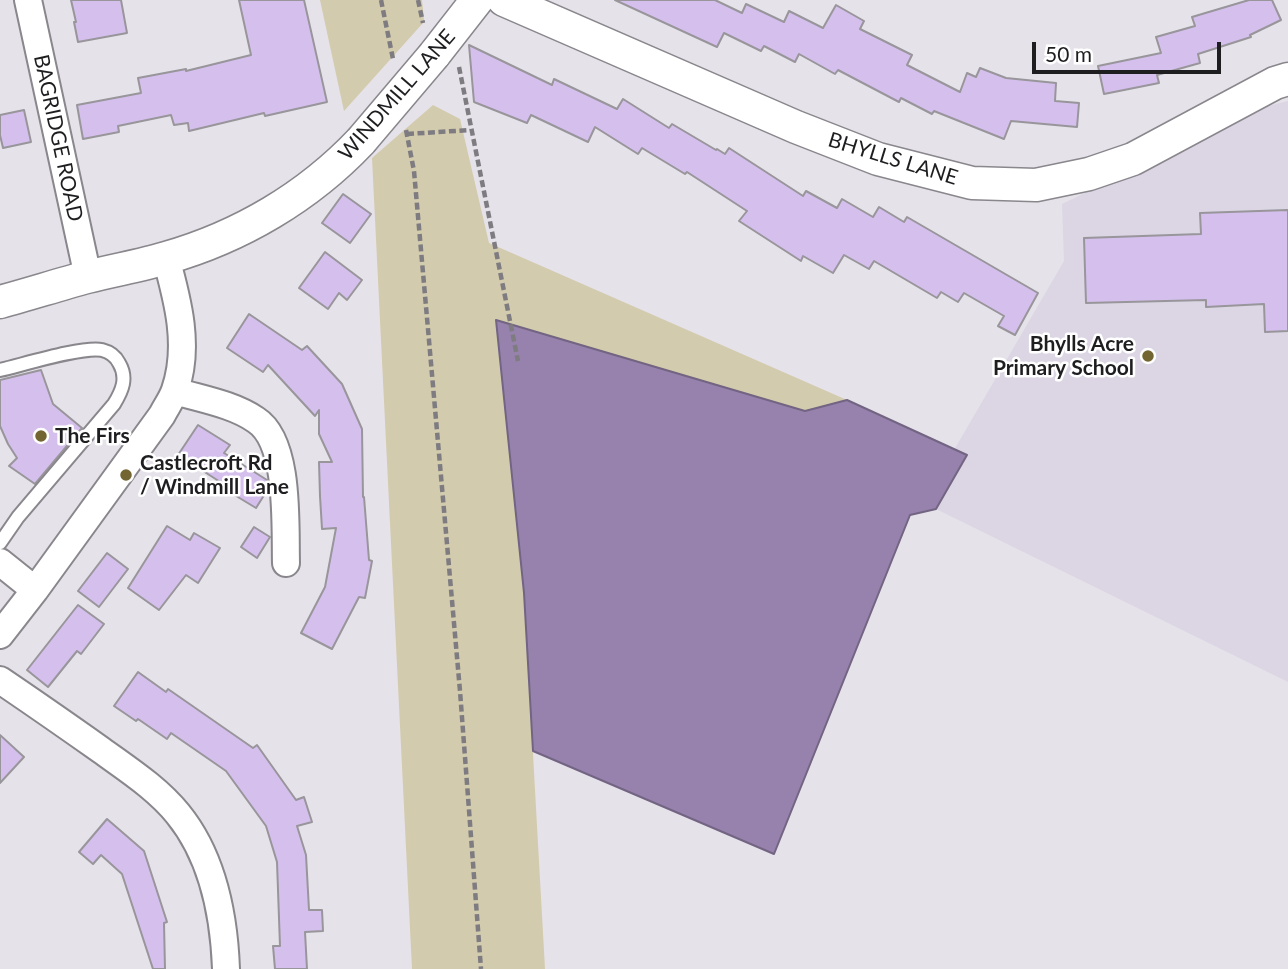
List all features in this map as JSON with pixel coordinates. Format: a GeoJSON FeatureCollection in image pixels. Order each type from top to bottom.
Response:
{"type":"FeatureCollection","features":[{"type":"Feature","properties":{"kind":"street","name":"BAGRIDGE ROAD"},"geometry":{"type":"LineString","coordinates":[[28,0],[88,277]]}},
{"type":"Feature","properties":{"kind":"street","name":"WINDMILL LANE"},"geometry":{"type":"LineString","coordinates":[[0,302],[166,258],[236,232],[279,208],[316,184],[361,141],[477,0]]}},
{"type":"Feature","properties":{"kind":"street","name":"BHYLLS LANE"},"geometry":{"type":"LineString","coordinates":[[504,0],[796,127],[878,159],[972,183],[1036,185],[1090,174],[1133,159],[1275,83],[1288,79]]}},
{"type":"Feature","properties":{"kind":"street"},"geometry":{"type":"LineString","coordinates":[[0,635],[162,415],[175,391],[181,368],[182,337],[176,291],[166,258]]}},
{"type":"Feature","properties":{"kind":"street"},"geometry":{"type":"LineString","coordinates":[[175,391],[235,409],[258,421],[272,437],[282,470],[286,563]]}},
{"type":"Feature","properties":{"kind":"street"},"geometry":{"type":"LineString","coordinates":[[0,562],[35,590]]}},
{"type":"Feature","properties":{"kind":"street"},"geometry":{"type":"LineString","coordinates":[[0,680],[126,767],[178,813],[193,835],[217,895],[223,919],[226,969]]}},
{"type":"Feature","properties":{"kind":"lane"},"geometry":{"type":"LineString","coordinates":[[0,370],[88,350],[103,350],[113,355],[124,377],[122,390],[114,404],[0,543]]}},
{"type":"Feature","properties":{"kind":"path"},"geometry":{"type":"LineString","coordinates":[[381,0],[394,67]]}},
{"type":"Feature","properties":{"kind":"path"},"geometry":{"type":"LineString","coordinates":[[443,43],[470,130],[518,361]]}},
{"type":"Feature","properties":{"kind":"path"},"geometry":{"type":"LineString","coordinates":[[404,121],[414,171],[460,691],[481,969]]}},
{"type":"Feature","properties":{"kind":"path"},"geometry":{"type":"LineString","coordinates":[[407,134],[470,130]]}},
{"type":"Feature","properties":{"kind":"shaded area"},"geometry":{"type":"Polygon","coordinates":[[[320,0],[422,0],[423,23],[344,111],[320,0]]]}},
{"type":"Feature","properties":{"kind":"shaded area","name":"Bhylls Acre Primary School"},"geometry":{"type":"Polygon","coordinates":[[[1288,101],[1288,682],[936,509],[967,456],[954,450],[1064,261],[1062,204],[1264,107],[1288,101]]]}},
{"type":"Feature","properties":{"kind":"shaded area"},"geometry":{"type":"Polygon","coordinates":[[[433,105],[460,119],[489,243],[847,400],[805,411],[496,320],[524,593],[545,969],[412,969],[372,158],[433,105]]]}},
{"type":"Feature","properties":{"kind":"shaded area"},"geometry":{"type":"Polygon","coordinates":[[[496,320],[805,411],[847,400],[967,455],[936,509],[910,515],[774,854],[533,751],[524,593],[496,320]]]}},
{"type":"Feature","properties":{"kind":"building"},"geometry":{"type":"Polygon","coordinates":[[[71,0],[121,0],[127,33],[78,42],[71,0]]]}},
{"type":"Feature","properties":{"kind":"building"},"geometry":{"type":"Polygon","coordinates":[[[239,0],[304,0],[327,102],[265,116],[264,113],[189,131],[188,123],[174,125],[171,115],[118,126],[119,132],[83,139],[77,105],[141,93],[138,78],[186,71],[251,55],[239,0]]]}},
{"type":"Feature","properties":{"kind":"building"},"geometry":{"type":"Polygon","coordinates":[[[615,0],[715,0],[742,13],[746,4],[784,22],[789,11],[823,28],[836,5],[864,21],[860,29],[912,55],[907,65],[960,92],[967,73],[976,77],[980,68],[1006,78],[1056,83],[1055,101],[1079,103],[1077,127],[1011,121],[1004,139],[934,111],[932,114],[901,98],[899,102],[838,70],[835,74],[799,54],[795,62],[764,46],[761,51],[724,33],[717,47],[615,0]]]}},
{"type":"Feature","properties":{"kind":"building"},"geometry":{"type":"Polygon","coordinates":[[[1249,0],[1272,0],[1281,20],[1250,35],[1251,37],[1198,54],[1200,63],[1157,75],[1159,83],[1104,94],[1098,66],[1161,53],[1156,37],[1195,26],[1192,17],[1249,0]]]}},
{"type":"Feature","properties":{"kind":"building"},"geometry":{"type":"Polygon","coordinates":[[[469,45],[552,85],[554,79],[617,109],[623,99],[669,128],[672,124],[716,150],[725,154],[729,148],[803,196],[806,191],[837,208],[842,199],[873,217],[879,207],[904,222],[907,217],[1038,293],[1015,335],[998,326],[1004,316],[964,293],[958,302],[941,292],[937,298],[874,261],[869,269],[844,255],[833,273],[803,256],[801,261],[739,221],[747,211],[687,172],[685,174],[642,148],[638,154],[595,127],[588,142],[531,115],[527,123],[474,102],[469,45]]]}},
{"type":"Feature","properties":{"kind":"building"},"geometry":{"type":"Polygon","coordinates":[[[24,110],[31,142],[3,148],[0,115],[24,110]]]}},
{"type":"Feature","properties":{"kind":"building"},"geometry":{"type":"Polygon","coordinates":[[[343,194],[371,214],[350,243],[322,223],[343,194]]]}},
{"type":"Feature","properties":{"kind":"building"},"geometry":{"type":"Polygon","coordinates":[[[1288,210],[1288,331],[1265,332],[1264,304],[1206,307],[1206,300],[1086,303],[1084,238],[1201,234],[1200,213],[1288,210]]]}},
{"type":"Feature","properties":{"kind":"building"},"geometry":{"type":"Polygon","coordinates":[[[325,252],[362,280],[347,300],[339,293],[328,309],[299,288],[325,252]]]}},
{"type":"Feature","properties":{"kind":"building"},"geometry":{"type":"Polygon","coordinates":[[[249,314],[302,350],[307,346],[342,384],[362,429],[363,497],[369,560],[372,561],[365,598],[359,597],[332,649],[301,633],[325,587],[336,528],[322,529],[319,462],[332,462],[319,434],[319,410],[315,416],[268,365],[263,372],[227,348],[249,314]]]}},
{"type":"Feature","properties":{"kind":"building","name":"The Firs"},"geometry":{"type":"Polygon","coordinates":[[[41,370],[53,404],[82,428],[35,484],[9,466],[17,458],[0,426],[0,380],[41,370]]]}},
{"type":"Feature","properties":{"kind":"building"},"geometry":{"type":"Polygon","coordinates":[[[198,425],[230,445],[224,453],[267,480],[268,489],[256,508],[178,455],[198,425]]]}},
{"type":"Feature","properties":{"kind":"building"},"geometry":{"type":"Polygon","coordinates":[[[167,526],[190,540],[194,533],[220,548],[198,583],[186,575],[159,610],[128,588],[167,526]]]}},
{"type":"Feature","properties":{"kind":"building"},"geometry":{"type":"Polygon","coordinates":[[[254,527],[270,537],[257,558],[241,547],[254,527]]]}},
{"type":"Feature","properties":{"kind":"building"},"geometry":{"type":"Polygon","coordinates":[[[107,553],[128,569],[99,607],[78,591],[107,553]]]}},
{"type":"Feature","properties":{"kind":"building"},"geometry":{"type":"Polygon","coordinates":[[[78,605],[104,624],[81,654],[77,651],[48,687],[27,670],[78,605]]]}},
{"type":"Feature","properties":{"kind":"building"},"geometry":{"type":"Polygon","coordinates":[[[138,672],[166,692],[168,689],[253,748],[257,745],[296,800],[304,797],[312,822],[297,826],[306,855],[309,910],[322,910],[323,931],[305,932],[307,969],[275,969],[273,946],[280,946],[277,862],[266,826],[226,771],[171,733],[167,739],[114,706],[138,672]]]}},
{"type":"Feature","properties":{"kind":"building"},"geometry":{"type":"Polygon","coordinates":[[[0,735],[24,757],[0,783],[0,735]]]}},
{"type":"Feature","properties":{"kind":"building"},"geometry":{"type":"Polygon","coordinates":[[[107,819],[144,851],[167,922],[164,923],[165,969],[153,969],[122,874],[101,855],[93,864],[79,852],[107,819]]]}},
{"type":"Feature","properties":{"kind":"place","name":"Bhylls Acre Primary School"},"geometry":{"type":"Point","coordinates":[1148,356]}},
{"type":"Feature","properties":{"kind":"place","name":"The Firs"},"geometry":{"type":"Point","coordinates":[41,436]}},
{"type":"Feature","properties":{"kind":"place","name":"Castlecroft Rd / Windmill Lane"},"geometry":{"type":"Point","coordinates":[126,475]}}]}
